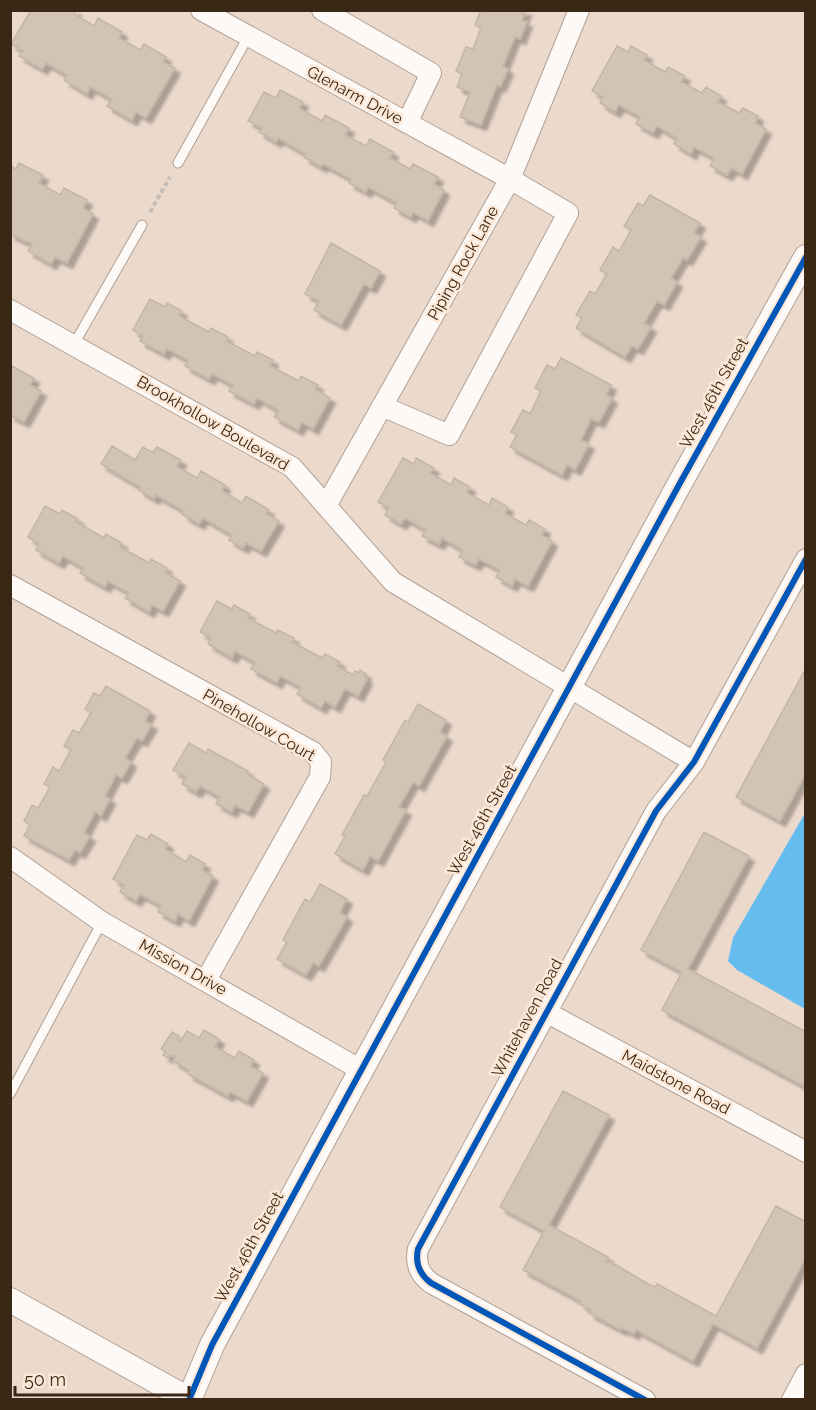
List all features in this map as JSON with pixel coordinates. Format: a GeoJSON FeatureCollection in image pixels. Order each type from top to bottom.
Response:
{"type":"FeatureCollection","features":[{"type":"Feature","properties":{"kind":"street","name":"Glenarm Drive"},"geometry":{"type":"LineString","coordinates":[[201,10],[568,213],[449,435],[382,406]]}},
{"type":"Feature","properties":{"kind":"street"},"geometry":{"type":"LineString","coordinates":[[322,10],[431,73],[407,123]]}},
{"type":"Feature","properties":{"kind":"street","name":"Piping Rock Lane"},"geometry":{"type":"LineString","coordinates":[[326,506],[510,179],[579,10]]}},
{"type":"Feature","properties":{"kind":"street","name":"West 46th Street"},"geometry":{"type":"LineString","coordinates":[[189,1399],[212,1344],[806,257]]}},
{"type":"Feature","properties":{"kind":"street","name":"Brookhollow Boulevard"},"geometry":{"type":"LineString","coordinates":[[10,309],[292,467],[393,582],[569,688]]}},
{"type":"Feature","properties":{"kind":"street","name":"Whitehaven Road"},"geometry":{"type":"LineString","coordinates":[[645,1400],[425,1279],[417,1267],[418,1248],[656,811],[694,762],[806,559]]}},
{"type":"Feature","properties":{"kind":"street","name":"Pinehollow Court"},"geometry":{"type":"LineString","coordinates":[[10,585],[313,752],[321,762],[320,777],[206,980]]}},
{"type":"Feature","properties":{"kind":"street"},"geometry":{"type":"LineString","coordinates":[[569,688],[694,762]]}},
{"type":"Feature","properties":{"kind":"street","name":"Mission Drive"},"geometry":{"type":"LineString","coordinates":[[10,857],[102,922],[361,1070]]}},
{"type":"Feature","properties":{"kind":"street","name":"Maidstone Road"},"geometry":{"type":"LineString","coordinates":[[546,1012],[806,1152]]}},
{"type":"Feature","properties":{"kind":"street"},"geometry":{"type":"LineString","coordinates":[[10,1300],[189,1399]]}},
{"type":"Feature","properties":{"kind":"street"},"geometry":{"type":"LineString","coordinates":[[792,1400],[806,1374]]}},
{"type":"Feature","properties":{"kind":"lane"},"geometry":{"type":"LineString","coordinates":[[178,163],[248,37]]}},
{"type":"Feature","properties":{"kind":"lane"},"geometry":{"type":"LineString","coordinates":[[74,344],[142,225]]}},
{"type":"Feature","properties":{"kind":"lane"},"geometry":{"type":"LineString","coordinates":[[10,1094],[102,922]]}},
{"type":"Feature","properties":{"kind":"path"},"geometry":{"type":"LineString","coordinates":[[142,225],[178,163]]}},
{"type":"Feature","properties":{"kind":"water"},"geometry":{"type":"Polygon","coordinates":[[[805,813],[805,1009],[737,970],[728,961],[733,938],[805,813]]]}},
{"type":"Feature","properties":{"kind":"building"},"geometry":{"type":"Polygon","coordinates":[[[31,10],[76,10],[74,14],[94,26],[98,18],[122,32],[119,38],[140,50],[144,44],[166,57],[163,62],[175,68],[146,118],[136,112],[132,120],[107,106],[112,99],[90,87],[87,94],[64,80],[67,75],[46,63],[42,69],[19,56],[23,51],[11,44],[31,10]]]}},
{"type":"Feature","properties":{"kind":"building"},"geometry":{"type":"Polygon","coordinates":[[[481,10],[526,10],[522,20],[527,22],[520,39],[515,37],[503,66],[508,69],[500,87],[497,85],[481,125],[460,117],[470,92],[457,87],[462,74],[456,71],[466,47],[473,49],[481,28],[475,25],[481,10]]]}},
{"type":"Feature","properties":{"kind":"building"},"geometry":{"type":"Polygon","coordinates":[[[617,46],[628,52],[631,46],[647,55],[644,60],[665,72],[668,67],[685,76],[681,82],[702,93],[706,87],[721,96],[718,102],[739,113],[743,108],[758,116],[755,123],[766,129],[742,174],[732,168],[727,175],[710,166],[714,158],[694,147],[691,154],[674,144],[677,138],[657,126],[653,133],[636,124],[640,117],[619,105],[615,112],[600,103],[603,97],[592,91],[617,46]]]}},
{"type":"Feature","properties":{"kind":"building"},"geometry":{"type":"Polygon","coordinates":[[[280,90],[303,102],[299,108],[322,121],[325,115],[349,128],[345,135],[366,146],[370,139],[393,152],[390,158],[410,169],[413,164],[438,177],[434,184],[444,190],[428,221],[413,212],[411,217],[394,208],[397,203],[368,187],[366,192],[349,183],[351,179],[323,164],[321,167],[304,157],[306,154],[278,138],[276,142],[259,132],[262,128],[248,121],[264,92],[276,98],[280,90]]]}},
{"type":"Feature","properties":{"kind":"building"},"geometry":{"type":"Polygon","coordinates":[[[19,163],[43,175],[39,183],[60,195],[64,188],[87,200],[83,208],[93,214],[67,263],[55,257],[51,264],[28,251],[32,244],[10,234],[10,166],[16,169],[19,163]]]}},
{"type":"Feature","properties":{"kind":"building"},"geometry":{"type":"Polygon","coordinates":[[[650,195],[700,223],[694,233],[701,237],[687,260],[683,258],[671,278],[677,282],[664,305],[657,301],[644,323],[651,327],[638,349],[632,346],[625,357],[576,328],[582,318],[576,315],[590,291],[595,294],[607,274],[600,270],[613,247],[619,251],[631,230],[624,226],[638,203],[643,206],[650,195]]]}},
{"type":"Feature","properties":{"kind":"building"},"geometry":{"type":"Polygon","coordinates":[[[331,243],[380,271],[371,288],[364,284],[341,325],[314,310],[319,301],[305,294],[331,243]]]}},
{"type":"Feature","properties":{"kind":"building"},"geometry":{"type":"Polygon","coordinates":[[[150,299],[165,307],[167,303],[182,311],[179,316],[209,332],[211,328],[228,337],[226,341],[255,356],[257,352],[273,360],[270,366],[299,381],[301,376],[318,385],[315,389],[330,398],[313,429],[302,422],[298,430],[274,417],[278,410],[257,398],[254,404],[229,391],[233,385],[212,374],[209,379],[185,366],[188,360],[167,349],[164,354],[140,341],[143,336],[133,330],[150,299]]]}},
{"type":"Feature","properties":{"kind":"building"},"geometry":{"type":"Polygon","coordinates":[[[561,358],[611,385],[606,395],[612,398],[599,422],[591,419],[581,440],[589,444],[575,470],[567,465],[562,475],[510,447],[517,435],[511,432],[523,410],[530,414],[541,391],[535,388],[547,365],[555,369],[561,358]]]}},
{"type":"Feature","properties":{"kind":"building"},"geometry":{"type":"Polygon","coordinates":[[[10,365],[34,378],[30,385],[41,391],[24,422],[10,415],[10,365]]]}},
{"type":"Feature","properties":{"kind":"building"},"geometry":{"type":"Polygon","coordinates":[[[112,446],[135,460],[143,447],[153,453],[157,447],[181,460],[177,467],[197,478],[201,471],[225,485],[222,491],[242,503],[246,496],[269,510],[266,514],[279,521],[261,551],[246,543],[243,548],[229,540],[232,535],[203,518],[199,524],[183,515],[184,511],[156,495],[154,499],[139,490],[140,487],[101,464],[112,446]]]}},
{"type":"Feature","properties":{"kind":"building"},"geometry":{"type":"Polygon","coordinates":[[[403,458],[414,464],[416,458],[434,468],[430,473],[451,485],[454,478],[470,487],[467,493],[489,505],[492,498],[508,507],[505,514],[526,525],[529,520],[545,529],[542,535],[552,541],[528,586],[515,579],[512,586],[496,577],[500,570],[479,559],[475,565],[459,557],[463,550],[442,538],[439,544],[422,536],[426,530],[405,518],[401,524],[385,515],[389,508],[378,502],[403,458]]]}},
{"type":"Feature","properties":{"kind":"building"},"geometry":{"type":"Polygon","coordinates":[[[45,506],[60,514],[62,510],[78,519],[76,522],[104,538],[106,534],[122,543],[120,547],[149,563],[151,559],[167,568],[165,572],[180,581],[163,611],[152,605],[149,612],[125,598],[129,593],[108,581],[105,587],[80,573],[84,568],[63,556],[59,563],[36,550],[39,544],[28,537],[45,506]]]}},
{"type":"Feature","properties":{"kind":"building"},"geometry":{"type":"Polygon","coordinates":[[[217,601],[232,609],[234,605],[250,614],[248,618],[276,633],[278,630],[294,638],[292,642],[322,658],[325,654],[340,662],[337,666],[353,675],[355,671],[359,673],[360,670],[366,674],[364,677],[367,679],[358,696],[345,689],[335,707],[325,701],[321,708],[297,694],[301,687],[280,676],[277,683],[251,669],[255,662],[235,651],[232,658],[208,644],[211,638],[200,632],[217,601]]]}},
{"type":"Feature","properties":{"kind":"building"},"geometry":{"type":"Polygon","coordinates":[[[806,668],[806,773],[780,821],[736,797],[806,668]]]}},
{"type":"Feature","properties":{"kind":"building"},"geometry":{"type":"Polygon","coordinates":[[[106,686],[150,711],[145,721],[152,724],[142,741],[137,738],[125,758],[131,762],[122,778],[116,775],[105,796],[110,799],[101,816],[95,812],[84,833],[90,836],[80,853],[75,850],[69,860],[24,836],[30,825],[24,821],[32,805],[38,808],[50,787],[44,784],[53,767],[59,771],[71,750],[64,746],[73,730],[79,733],[91,713],[85,709],[94,693],[100,696],[106,686]]]}},
{"type":"Feature","properties":{"kind":"building"},"geometry":{"type":"Polygon","coordinates":[[[418,704],[446,720],[440,732],[447,736],[419,786],[413,782],[399,807],[406,810],[378,861],[370,856],[363,870],[335,854],[345,836],[342,835],[364,795],[367,796],[386,762],[383,760],[405,720],[408,722],[418,704]]]}},
{"type":"Feature","properties":{"kind":"building"},"geometry":{"type":"Polygon","coordinates":[[[189,743],[206,753],[208,749],[248,771],[247,774],[264,784],[248,812],[235,805],[232,812],[216,804],[220,797],[200,786],[196,792],[182,784],[186,777],[173,770],[189,743]]]}},
{"type":"Feature","properties":{"kind":"building"},"geometry":{"type":"Polygon","coordinates":[[[704,832],[749,856],[688,969],[806,1032],[806,1087],[662,1010],[682,972],[641,950],[704,832]]]}},
{"type":"Feature","properties":{"kind":"building"},"geometry":{"type":"Polygon","coordinates":[[[151,834],[168,844],[165,849],[186,862],[190,855],[205,864],[202,870],[213,876],[189,921],[178,914],[175,921],[158,912],[161,906],[140,894],[136,901],[120,892],[124,885],[113,879],[137,835],[147,840],[151,834]]]}},
{"type":"Feature","properties":{"kind":"building"},"geometry":{"type":"Polygon","coordinates":[[[320,884],[347,899],[340,912],[347,917],[319,966],[313,963],[306,975],[277,959],[287,942],[283,940],[305,899],[310,902],[320,884]]]}},
{"type":"Feature","properties":{"kind":"building"},"geometry":{"type":"Polygon","coordinates":[[[204,1030],[219,1039],[215,1047],[235,1058],[239,1051],[254,1060],[250,1066],[263,1073],[247,1101],[230,1092],[228,1096],[188,1074],[189,1070],[173,1061],[175,1057],[170,1055],[168,1058],[163,1055],[165,1052],[161,1049],[172,1032],[179,1036],[177,1039],[181,1041],[187,1031],[199,1038],[204,1030]]]}},
{"type":"Feature","properties":{"kind":"building"},"geometry":{"type":"Polygon","coordinates":[[[563,1091],[609,1115],[549,1225],[608,1257],[606,1261],[648,1284],[655,1287],[657,1284],[716,1316],[776,1206],[806,1222],[806,1257],[757,1348],[713,1324],[693,1361],[636,1330],[634,1334],[622,1328],[621,1330],[589,1313],[591,1310],[580,1304],[581,1301],[523,1270],[544,1231],[500,1207],[563,1091]]]}},
{"type":"Feature","properties":{"kind":"cycle path"},"geometry":{"type":"LineString","coordinates":[[189,1400],[212,1345],[680,483],[806,257]]}},
{"type":"Feature","properties":{"kind":"cycle path"},"geometry":{"type":"LineString","coordinates":[[645,1400],[431,1283],[423,1276],[419,1268],[418,1249],[656,811],[694,762],[806,559]]}}]}
